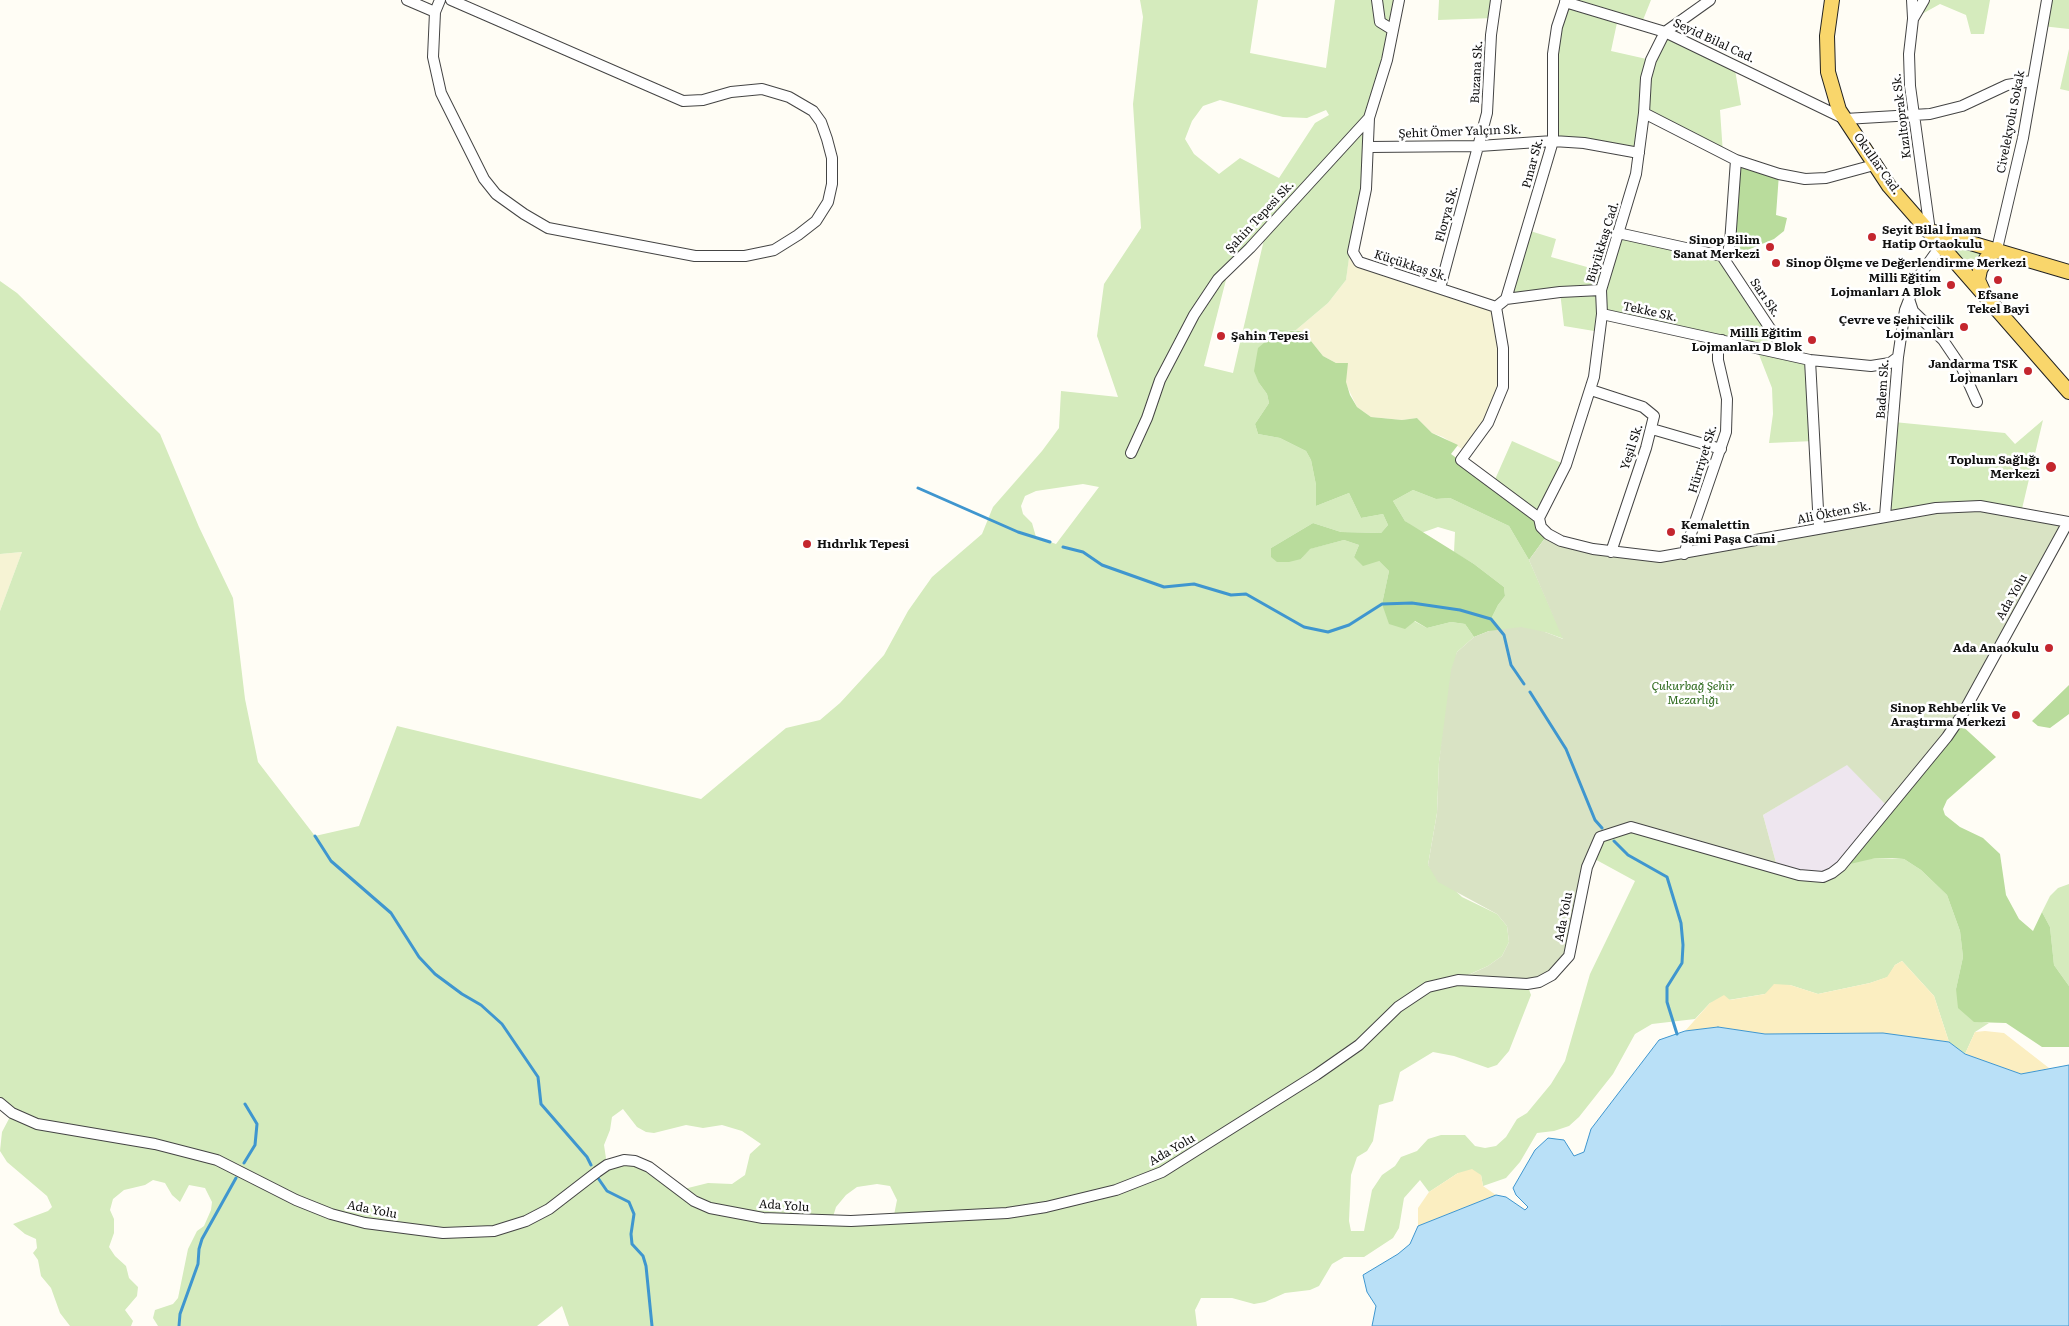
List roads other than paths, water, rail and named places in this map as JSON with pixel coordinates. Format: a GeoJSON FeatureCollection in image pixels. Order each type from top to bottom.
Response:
{"type":"FeatureCollection","features":[{"type":"Feature","properties":{"kind":"main road","name":"Okullar Cad."},"geometry":{"type":"LineString","coordinates":[[1832,0],[1827,36],[1828,72],[1839,110],[1889,186],[1942,244],[2069,392]]}},
{"type":"Feature","properties":{"kind":"main road"},"geometry":{"type":"LineString","coordinates":[[1930,231],[2068,269]]}},
{"type":"Feature","properties":{"kind":"main road"},"geometry":{"type":"LineString","coordinates":[[1983,291],[1978,280],[1980,270],[1997,249]]}},
{"type":"Feature","properties":{"kind":"street"},"geometry":{"type":"LineString","coordinates":[[407,0],[435,12]]}},
{"type":"Feature","properties":{"kind":"street"},"geometry":{"type":"LineString","coordinates":[[440,0],[435,12],[433,57],[441,94],[484,180],[496,194],[548,228],[695,256],[745,256],[774,250],[798,235],[816,222],[828,202],[832,184],[832,158],[821,122],[813,111],[789,97],[762,90],[731,92],[703,100],[683,100],[451,0]]}},
{"type":"Feature","properties":{"kind":"street"},"geometry":{"type":"LineString","coordinates":[[1377,0],[1380,22],[1393,30]]}},
{"type":"Feature","properties":{"kind":"street","name":"Şahin Tepesi Sk."},"geometry":{"type":"LineString","coordinates":[[1130,452],[1147,418],[1160,380],[1194,315],[1218,279],[1250,248],[1369,118],[1387,60],[1399,0]]}},
{"type":"Feature","properties":{"kind":"street","name":"Buzana Sk."},"geometry":{"type":"LineString","coordinates":[[1479,146],[1487,113],[1491,35],[1496,0]]}},
{"type":"Feature","properties":{"kind":"street"},"geometry":{"type":"LineString","coordinates":[[1665,32],[1710,0]]}},
{"type":"Feature","properties":{"kind":"street"},"geometry":{"type":"LineString","coordinates":[[1912,0],[1913,19]]}},
{"type":"Feature","properties":{"kind":"street","name":"Kızıltoprak Sk."},"geometry":{"type":"LineString","coordinates":[[1924,0],[1913,19],[1909,54],[1914,114],[1930,231]]}},
{"type":"Feature","properties":{"kind":"street","name":"Civelekyolu Sokak"},"geometry":{"type":"LineString","coordinates":[[1997,249],[2023,138],[2031,81],[2047,0]]}},
{"type":"Feature","properties":{"kind":"street","name":"Seyid Bilal Cad."},"geometry":{"type":"LineString","coordinates":[[1565,1],[1665,32],[1845,119]]}},
{"type":"Feature","properties":{"kind":"street","name":"Pınar Sk."},"geometry":{"type":"LineString","coordinates":[[1506,299],[1553,142],[1553,54],[1557,27],[1565,1]]}},
{"type":"Feature","properties":{"kind":"street","name":"Büyükkaş Cad."},"geometry":{"type":"LineString","coordinates":[[1539,518],[1566,465],[1591,390],[1602,314],[1601,290],[1632,188],[1639,153],[1646,78],[1665,32]]}},
{"type":"Feature","properties":{"kind":"street"},"geometry":{"type":"LineString","coordinates":[[1845,119],[1930,114],[1962,106],[2008,85],[2031,81]]}},
{"type":"Feature","properties":{"kind":"street"},"geometry":{"type":"LineString","coordinates":[[1644,113],[1736,160],[1779,174],[1805,179],[1826,178],[1874,165]]}},
{"type":"Feature","properties":{"kind":"street","name":"Küçükkaş Sk."},"geometry":{"type":"LineString","coordinates":[[1369,118],[1370,147],[1366,189],[1353,252],[1359,262],[1496,307]]}},
{"type":"Feature","properties":{"kind":"street","name":"Şehit Ömer Yalçın Sk."},"geometry":{"type":"LineString","coordinates":[[1370,147],[1479,146],[1553,142],[1584,143],[1639,153]]}},
{"type":"Feature","properties":{"kind":"street","name":"Florya Sk."},"geometry":{"type":"LineString","coordinates":[[1440,288],[1479,146]]}},
{"type":"Feature","properties":{"kind":"street"},"geometry":{"type":"LineString","coordinates":[[1618,233],[1722,256],[1728,252],[1730,243],[1736,160]]}},
{"type":"Feature","properties":{"kind":"street","name":"Badem Sk."},"geometry":{"type":"LineString","coordinates":[[1885,516],[1898,357],[1909,299],[1917,279],[1942,244]]}},
{"type":"Feature","properties":{"kind":"street","name":"Sarı Sk."},"geometry":{"type":"LineString","coordinates":[[1722,256],[1787,354]]}},
{"type":"Feature","properties":{"kind":"street"},"geometry":{"type":"LineString","coordinates":[[1496,307],[1506,299],[1560,292],[1601,290]]}},
{"type":"Feature","properties":{"kind":"street"},"geometry":{"type":"LineString","coordinates":[[1909,299],[1913,311],[1943,340],[1962,368],[1977,402]]}},
{"type":"Feature","properties":{"kind":"street","name":"Ali Ökten Sk."},"geometry":{"type":"LineString","coordinates":[[1496,307],[1503,348],[1502,387],[1488,423],[1461,460],[1539,518],[1541,527],[1548,534],[1561,541],[1611,552],[1660,557],[1936,508],[1980,506],[2068,522]]}},
{"type":"Feature","properties":{"kind":"street","name":"Tekke Sk."},"geometry":{"type":"LineString","coordinates":[[1602,314],[1810,360],[1871,366],[1890,363],[1898,357]]}},
{"type":"Feature","properties":{"kind":"street","name":"Hürriyet Sk."},"geometry":{"type":"LineString","coordinates":[[1684,554],[1721,449],[1728,415],[1724,384],[1718,360],[1718,352],[1722,340]]}},
{"type":"Feature","properties":{"kind":"street"},"geometry":{"type":"LineString","coordinates":[[1810,360],[1820,528]]}},
{"type":"Feature","properties":{"kind":"street","name":"Yeşil Sk."},"geometry":{"type":"LineString","coordinates":[[1591,390],[1648,410],[1654,416],[1652,429],[1611,552]]}},
{"type":"Feature","properties":{"kind":"street"},"geometry":{"type":"LineString","coordinates":[[1652,429],[1721,449]]}},
{"type":"Feature","properties":{"kind":"street","name":"Ada Yolu"},"geometry":{"type":"LineString","coordinates":[[0,1103],[12,1113],[37,1124],[155,1144],[217,1160],[296,1200],[331,1214],[365,1223],[443,1233],[494,1230],[526,1221],[548,1209],[607,1165],[624,1160],[635,1161],[649,1167],[694,1201],[710,1208],[763,1218],[852,1221],[1007,1213],[1046,1207],[1116,1190],[1162,1172],[1316,1075],[1358,1045],[1398,1007],[1428,988],[1458,980],[1527,984],[1539,982],[1552,975],[1570,956],[1587,867],[1600,837],[1631,827],[1799,876],[1823,877],[1832,873],[1841,866],[1948,737],[1981,681],[2068,522]]}},
{"type":"Feature","properties":{"kind":"water"},"geometry":{"type":"Polygon","coordinates":[[[1718,1027],[1765,1034],[1883,1033],[1949,1042],[1965,1054],[2021,1074],[2069,1065],[2069,1326],[1372,1326],[1376,1306],[1367,1292],[1363,1275],[1398,1254],[1410,1244],[1418,1226],[1496,1195],[1506,1197],[1525,1210],[1528,1207],[1516,1195],[1513,1188],[1535,1150],[1548,1138],[1564,1140],[1574,1156],[1584,1152],[1591,1129],[1659,1040],[1685,1031],[1718,1027]]]}},
{"type":"Feature","properties":{"kind":"waterway"},"geometry":{"type":"LineString","coordinates":[[918,488],[1018,532],[1050,542]]}},
{"type":"Feature","properties":{"kind":"waterway"},"geometry":{"type":"LineString","coordinates":[[1063,547],[1083,552],[1102,565],[1164,587],[1194,584],[1231,595],[1246,594],[1304,627],[1328,632],[1349,625],[1382,604],[1412,603],[1460,610],[1491,619],[1504,635],[1511,665],[1524,684]]}},
{"type":"Feature","properties":{"kind":"waterway"},"geometry":{"type":"LineString","coordinates":[[1530,692],[1566,749],[1595,820],[1602,828]]}},
{"type":"Feature","properties":{"kind":"waterway"},"geometry":{"type":"LineString","coordinates":[[315,836],[331,861],[391,913],[419,957],[435,974],[481,1005],[502,1024],[538,1077],[541,1104],[587,1157],[591,1165]]}},
{"type":"Feature","properties":{"kind":"waterway"},"geometry":{"type":"LineString","coordinates":[[1614,841],[1628,855],[1667,877],[1681,923],[1683,945],[1682,963],[1667,987],[1667,1002],[1677,1034]]}},
{"type":"Feature","properties":{"kind":"waterway"},"geometry":{"type":"LineString","coordinates":[[244,1163],[255,1145],[257,1124],[245,1104]]}},
{"type":"Feature","properties":{"kind":"waterway"},"geometry":{"type":"LineString","coordinates":[[179,1326],[180,1314],[198,1264],[202,1239],[236,1178]]}},
{"type":"Feature","properties":{"kind":"waterway"},"geometry":{"type":"LineString","coordinates":[[598,1178],[607,1191],[629,1202],[634,1214],[631,1234],[632,1244],[643,1256],[646,1266],[652,1326]]}},
{"type":"Feature","properties":{"kind":"place","name":"Seyit Bilal İmam Hatip Ortaokulu"},"geometry":{"type":"Point","coordinates":[1872,237]}},
{"type":"Feature","properties":{"kind":"place","name":"Sinop Bilim Sanat Merkezi"},"geometry":{"type":"Point","coordinates":[1770,247]}},
{"type":"Feature","properties":{"kind":"place","name":"Sinop Ölçme ve Değerlendirme Merkezi"},"geometry":{"type":"Point","coordinates":[1776,263]}},
{"type":"Feature","properties":{"kind":"place","name":"Efsane Tekel Bayi"},"geometry":{"type":"Point","coordinates":[1998,280]}},
{"type":"Feature","properties":{"kind":"place","name":"Milli Eğitim Lojmanları A Blok"},"geometry":{"type":"Point","coordinates":[1951,285]}},
{"type":"Feature","properties":{"kind":"place","name":"Çevre ve Şehircilik Lojmanları"},"geometry":{"type":"Point","coordinates":[1964,327]}},
{"type":"Feature","properties":{"kind":"place","name":"Şahin Tepesi"},"geometry":{"type":"Point","coordinates":[1221,336]}},
{"type":"Feature","properties":{"kind":"place","name":"Milli Eğitim Lojmanları D Blok"},"geometry":{"type":"Point","coordinates":[1812,340]}},
{"type":"Feature","properties":{"kind":"place","name":"Jandarma TSK Lojmanları"},"geometry":{"type":"Point","coordinates":[2028,371]}},
{"type":"Feature","properties":{"kind":"place","name":"Toplum Sağlığı Merkezi"},"geometry":{"type":"Point","coordinates":[2051,467]}},
{"type":"Feature","properties":{"kind":"place","name":"Kemalettin Sami Paşa Cami"},"geometry":{"type":"Point","coordinates":[1671,532]}},
{"type":"Feature","properties":{"kind":"place","name":"Hıdırlık Tepesi"},"geometry":{"type":"Point","coordinates":[807,544]}},
{"type":"Feature","properties":{"kind":"place","name":"Ada Anaokulu"},"geometry":{"type":"Point","coordinates":[2049,648]}},
{"type":"Feature","properties":{"kind":"place","name":"Sinop Rehberlik Ve Araştırma Merkezi"},"geometry":{"type":"Point","coordinates":[2016,715]}},
{"type":"Feature","properties":{"kind":"park label","name":"Çukurbağ Şehir Mezarlığı"},"geometry":{"type":"Point","coordinates":[1693,693]}}]}
